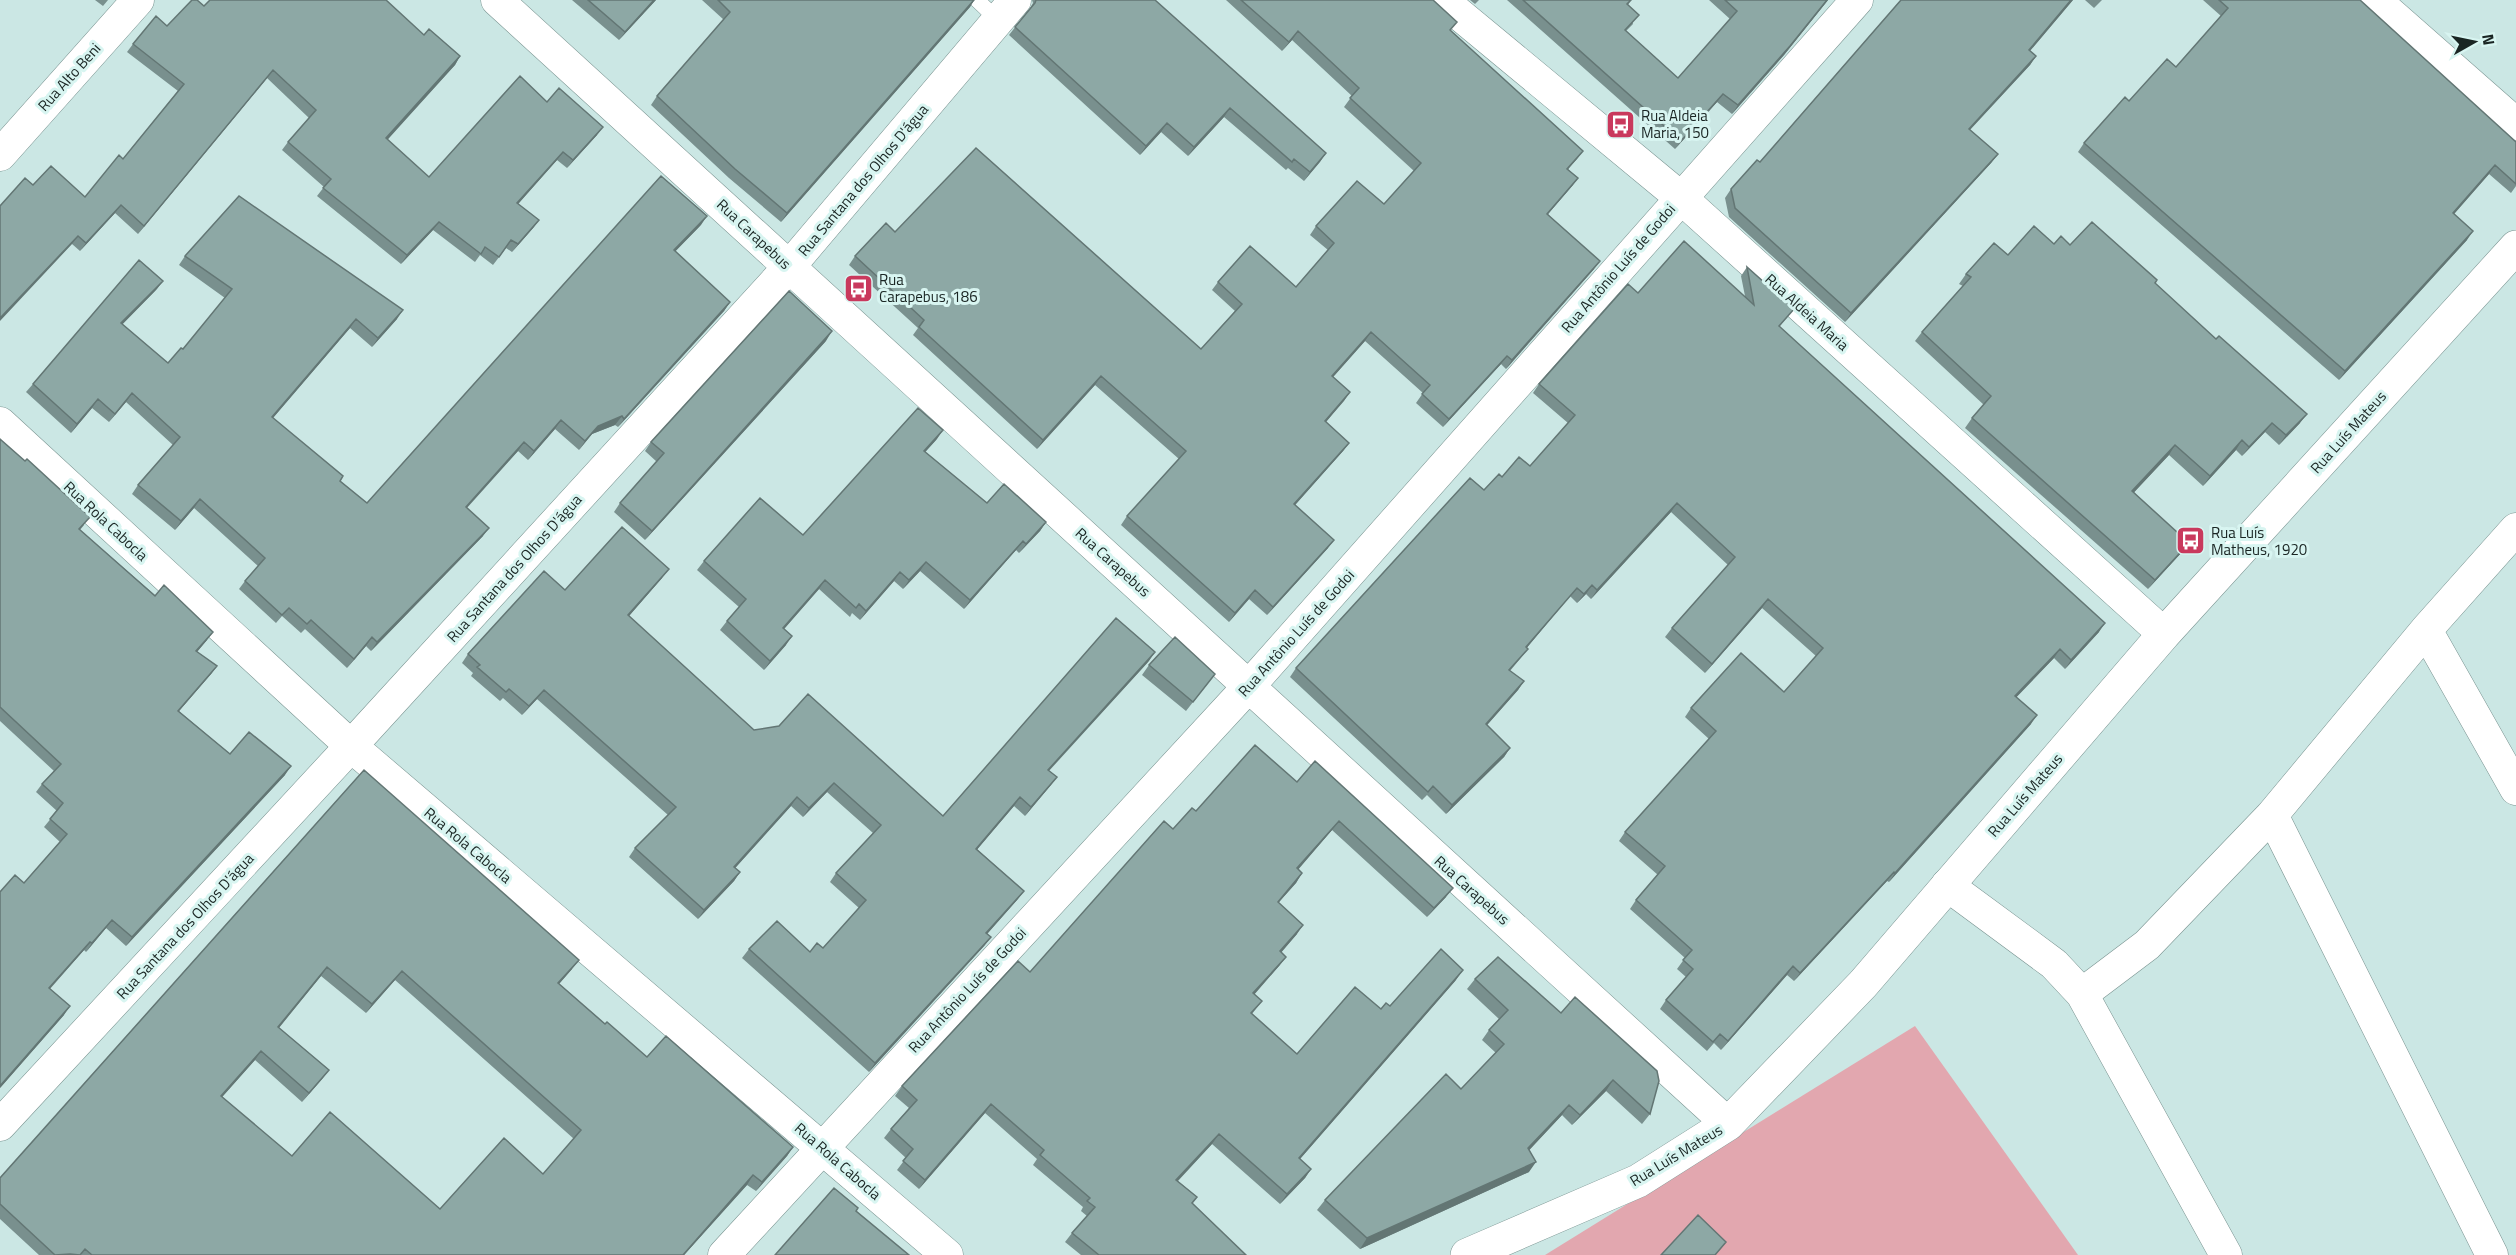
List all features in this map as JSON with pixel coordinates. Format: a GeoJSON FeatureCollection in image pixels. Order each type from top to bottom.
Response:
{"type":"FeatureCollection","features":[{"type":"Feature","properties":{"kind":"main road","name":"Rua Luís Mateus"},"geometry":{"type":"LineString","coordinates":[[1467,1255],[1638,1181],[1728,1124],[1863,984],[2164,634],[2516,247]]}},
{"type":"Feature","properties":{"kind":"street","name":"Rua Alto Beni"},"geometry":{"type":"LineString","coordinates":[[0,155],[138,0]]}},
{"type":"Feature","properties":{"kind":"street","name":"Rua Carapebus"},"geometry":{"type":"LineString","coordinates":[[497,0],[1728,1124]]}},
{"type":"Feature","properties":{"kind":"street","name":"Rua Aldeia Maria"},"geometry":{"type":"LineString","coordinates":[[1442,0],[1680,197],[2164,634]]}},
{"type":"Feature","properties":{"kind":"street","name":"Rua Antônio Luís de Godoi"},"geometry":{"type":"LineString","coordinates":[[724,1255],[1249,686],[1857,0]]}},
{"type":"Feature","properties":{"kind":"street"},"geometry":{"type":"LineString","coordinates":[[2375,0],[2516,124]]}},
{"type":"Feature","properties":{"kind":"street","name":"Rua Santana dos Olhos D'água"},"geometry":{"type":"LineString","coordinates":[[0,1125],[351,746],[789,267],[997,7]]}},
{"type":"Feature","properties":{"kind":"street","name":"Rua Rola Cabocla"},"geometry":{"type":"LineString","coordinates":[[0,423],[351,746],[947,1255]]}},
{"type":"Feature","properties":{"kind":"street"},"geometry":{"type":"LineString","coordinates":[[2082,994],[2147,945],[2272,815],[2426,630],[2516,529]]}},
{"type":"Feature","properties":{"kind":"street"},"geometry":{"type":"LineString","coordinates":[[2426,630],[2516,789]]}},
{"type":"Feature","properties":{"kind":"street"},"geometry":{"type":"LineString","coordinates":[[2272,815],[2492,1255]]}},
{"type":"Feature","properties":{"kind":"street"},"geometry":{"type":"LineString","coordinates":[[1947,885],[2054,964],[2082,994],[2226,1255]]}},
{"type":"Feature","properties":{"kind":"shaded area"},"geometry":{"type":"Polygon","coordinates":[[[1915,1026],[2078,1255],[1545,1255],[1915,1026]]]}},
{"type":"Feature","properties":{"kind":"building"},"geometry":{"type":"Polygon","coordinates":[[[192,0],[197,0],[204,6],[210,0],[386,0],[424,35],[429,29],[460,56],[386,138],[429,177],[520,76],[547,102],[559,88],[603,127],[573,160],[563,152],[517,203],[539,220],[518,244],[511,240],[499,257],[485,247],[481,254],[439,222],[407,255],[323,188],[331,179],[288,142],[316,110],[273,70],[144,226],[121,205],[86,243],[78,236],[0,318],[0,206],[25,178],[33,185],[51,166],[85,197],[119,155],[123,159],[184,84],[133,44],[156,16],[167,26],[192,0]]]}},
{"type":"Feature","properties":{"kind":"building"},"geometry":{"type":"Polygon","coordinates":[[[588,0],[654,0],[625,32],[588,0]]]}},
{"type":"Feature","properties":{"kind":"building"},"geometry":{"type":"Polygon","coordinates":[[[718,0],[974,0],[787,213],[735,169],[657,96],[730,12],[718,0]]]}},
{"type":"Feature","properties":{"kind":"building"},"geometry":{"type":"Polygon","coordinates":[[[1036,0],[1155,0],[1326,153],[1310,172],[1294,159],[1292,162],[1230,108],[1194,147],[1167,123],[1146,146],[1015,27],[1036,0]]]}},
{"type":"Feature","properties":{"kind":"building"},"geometry":{"type":"Polygon","coordinates":[[[1241,0],[1433,0],[1457,22],[1450,30],[1583,151],[1567,169],[1578,178],[1547,214],[1600,261],[1512,360],[1507,356],[1449,419],[1422,394],[1430,385],[1371,332],[1332,376],[1350,392],[1325,421],[1349,443],[1294,504],[1334,540],[1273,607],[1255,590],[1235,613],[1127,516],[1186,451],[1101,376],[1043,440],[919,327],[924,320],[855,256],[886,223],[895,232],[976,148],[1201,349],[1242,304],[1218,282],[1250,246],[1296,287],[1334,243],[1316,226],[1357,181],[1384,204],[1421,163],[1350,98],[1359,88],[1298,31],[1289,42],[1241,0]]]}},
{"type":"Feature","properties":{"kind":"building"},"geometry":{"type":"Polygon","coordinates":[[[1523,0],[1631,0],[1627,4],[1639,15],[1625,30],[1678,78],[1737,11],[1725,0],[1827,0],[1738,105],[1723,94],[1681,141],[1523,0]]]}},
{"type":"Feature","properties":{"kind":"building"},"geometry":{"type":"Polygon","coordinates":[[[1901,0],[2071,0],[2029,50],[2036,56],[1969,129],[1998,154],[1851,313],[1735,208],[1731,189],[1757,160],[1760,162],[1901,0]]]}},
{"type":"Feature","properties":{"kind":"building"},"geometry":{"type":"Polygon","coordinates":[[[2219,0],[2360,0],[2516,142],[2516,184],[2495,165],[2453,213],[2473,231],[2345,371],[2084,143],[2125,97],[2129,101],[2167,59],[2176,67],[2228,8],[2219,0]]]}},
{"type":"Feature","properties":{"kind":"building"},"geometry":{"type":"Polygon","coordinates":[[[661,176],[707,216],[674,250],[730,302],[624,419],[622,416],[598,426],[585,441],[561,420],[534,451],[524,442],[466,507],[489,528],[377,642],[372,637],[354,659],[311,620],[307,624],[289,608],[282,615],[245,581],[265,558],[200,499],[181,521],[138,485],[180,437],[132,393],[115,414],[98,399],[77,424],[33,384],[139,260],[163,281],[121,323],[168,363],[181,348],[183,349],[232,289],[185,256],[239,196],[403,310],[378,338],[356,319],[272,417],[343,476],[340,481],[367,503],[661,176]]]}},
{"type":"Feature","properties":{"kind":"building"},"geometry":{"type":"Polygon","coordinates":[[[2092,222],[2157,280],[2155,283],[2216,339],[2219,336],[2307,414],[2286,435],[2272,423],[2249,447],[2242,440],[2210,476],[2175,445],[2132,491],[2189,543],[2155,580],[1972,418],[1991,396],[1922,332],[1971,277],[1966,274],[1994,243],[2008,255],[2034,226],[2054,244],[2061,236],[2070,245],[2092,222]]]}},
{"type":"Feature","properties":{"kind":"building"},"geometry":{"type":"Polygon","coordinates":[[[1684,241],[1754,305],[1747,267],[1794,309],[1779,326],[2105,623],[2071,660],[2060,649],[2015,696],[2037,715],[1895,873],[1800,973],[1793,966],[1728,1041],[1720,1034],[1713,1042],[1666,1000],[1693,969],[1683,960],[1692,950],[1636,900],[1665,866],[1625,832],[1716,731],[1691,708],[1741,653],[1784,692],[1823,648],[1768,599],[1712,664],[1672,628],[1735,557],[1677,503],[1597,590],[1592,585],[1584,594],[1577,588],[1526,647],[1528,649],[1509,670],[1524,681],[1486,724],[1510,748],[1452,805],[1433,786],[1428,792],[1296,668],[1470,478],[1484,490],[1499,474],[1502,477],[1519,457],[1530,466],[1575,415],[1539,384],[1628,284],[1638,293],[1684,241]]]}},
{"type":"Feature","properties":{"kind":"building"},"geometry":{"type":"Polygon","coordinates":[[[789,291],[832,331],[652,531],[620,503],[664,453],[651,442],[789,291]]]}},
{"type":"Feature","properties":{"kind":"building"},"geometry":{"type":"Polygon","coordinates":[[[918,408],[943,430],[924,451],[987,503],[1004,484],[1046,522],[1026,544],[1023,541],[970,600],[926,562],[909,580],[900,572],[866,611],[859,604],[856,608],[825,580],[783,628],[792,636],[770,661],[727,621],[746,599],[704,561],[760,498],[803,535],[918,408]]]}},
{"type":"Feature","properties":{"kind":"building"},"geometry":{"type":"Polygon","coordinates":[[[0,439],[25,461],[27,459],[90,517],[79,529],[155,596],[164,585],[213,632],[196,651],[217,666],[178,711],[230,754],[249,732],[291,766],[132,937],[112,920],[92,943],[90,942],[49,988],[70,1006],[0,1086],[0,892],[15,875],[24,883],[67,834],[50,819],[63,803],[42,784],[61,764],[0,707],[0,439]]]}},
{"type":"Feature","properties":{"kind":"building"},"geometry":{"type":"Polygon","coordinates":[[[622,527],[669,569],[628,615],[754,730],[779,726],[808,694],[943,816],[1116,618],[1155,652],[1048,770],[1057,777],[1031,807],[1020,797],[976,849],[1024,891],[986,933],[991,937],[875,1063],[749,949],[777,921],[810,952],[817,943],[823,948],[866,900],[836,873],[881,825],[834,783],[809,808],[797,797],[734,867],[740,872],[704,910],[635,848],[676,807],[544,690],[529,706],[509,689],[506,692],[477,667],[480,665],[468,654],[544,571],[565,590],[622,527]]]}},
{"type":"Feature","properties":{"kind":"building"},"geometry":{"type":"Polygon","coordinates":[[[1175,637],[1215,674],[1193,702],[1149,665],[1175,637]]]}},
{"type":"Feature","properties":{"kind":"building"},"geometry":{"type":"Polygon","coordinates":[[[1255,745],[1297,782],[1315,761],[1453,888],[1434,908],[1339,821],[1297,868],[1302,873],[1278,902],[1303,925],[1280,951],[1286,957],[1253,993],[1262,1001],[1251,1013],[1297,1054],[1355,987],[1381,1009],[1386,1003],[1390,1006],[1441,949],[1463,970],[1299,1158],[1311,1169],[1287,1194],[1219,1134],[1176,1180],[1197,1197],[1192,1203],[1246,1255],[1099,1255],[1072,1233],[1095,1207],[1087,1201],[1090,1198],[1040,1155],[1044,1150],[991,1104],[925,1180],[903,1161],[913,1149],[891,1129],[917,1100],[902,1086],[1018,961],[1030,972],[1164,821],[1173,829],[1192,808],[1196,811],[1255,745]]]}},
{"type":"Feature","properties":{"kind":"building"},"geometry":{"type":"Polygon","coordinates":[[[364,770],[579,960],[558,983],[647,1057],[666,1036],[793,1147],[762,1182],[753,1175],[683,1255],[92,1255],[85,1249],[80,1255],[55,1255],[0,1204],[0,1178],[364,770]],[[327,967],[278,1027],[329,1070],[309,1093],[261,1051],[221,1096],[292,1156],[330,1112],[440,1209],[504,1138],[543,1174],[581,1130],[402,971],[372,1004],[327,967]]]}},
{"type":"Feature","properties":{"kind":"building"},"geometry":{"type":"Polygon","coordinates":[[[1498,957],[1561,1013],[1575,997],[1657,1071],[1659,1081],[1650,1114],[1613,1080],[1580,1115],[1569,1105],[1528,1148],[1536,1162],[1367,1238],[1325,1200],[1446,1074],[1461,1089],[1504,1044],[1489,1030],[1508,1010],[1475,979],[1498,957]]]}},
{"type":"Feature","properties":{"kind":"building"},"geometry":{"type":"Polygon","coordinates":[[[834,1188],[858,1208],[856,1211],[909,1255],[775,1255],[834,1188]]]}},
{"type":"Feature","properties":{"kind":"building"},"geometry":{"type":"Polygon","coordinates":[[[1698,1215],[1726,1242],[1715,1255],[1661,1255],[1698,1215]]]}},
{"type":"Feature","properties":{"kind":"place","name":"Rua Aldeia Maria, 150"},"geometry":{"type":"Point","coordinates":[1620,124]}},
{"type":"Feature","properties":{"kind":"place","name":"Rua Carapebus, 186"},"geometry":{"type":"Point","coordinates":[858,288]}},
{"type":"Feature","properties":{"kind":"place","name":"Rua Luís Matheus, 1920"},"geometry":{"type":"Point","coordinates":[2190,541]}}]}
